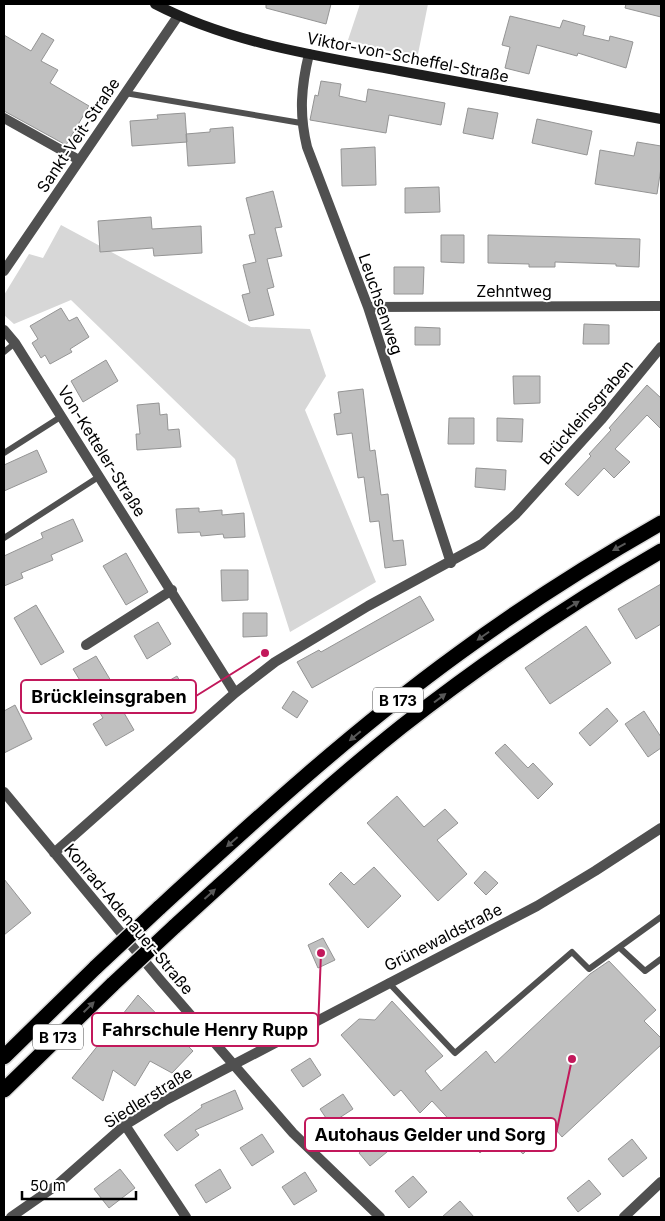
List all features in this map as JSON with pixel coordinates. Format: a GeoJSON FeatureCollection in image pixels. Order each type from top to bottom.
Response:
{"type":"FeatureCollection","features":[{"type":"Feature","properties":{"kind":"highway","name":"B 173"},"geometry":{"type":"LineString","coordinates":[[4,1057],[159,908],[327,758],[457,654],[600,558],[661,523]]}},
{"type":"Feature","properties":{"kind":"highway","name":"B 173"},"geometry":{"type":"LineString","coordinates":[[4,1090],[174,927],[333,784],[402,727],[547,620],[661,551]]}},
{"type":"Feature","properties":{"kind":"street","name":"Viktor-von-Scheffel-Straße"},"geometry":{"type":"LineString","coordinates":[[155,4],[178,16],[225,32],[309,54],[661,119]]}},
{"type":"Feature","properties":{"kind":"street","name":"Sankt-Veit-Straße"},"geometry":{"type":"LineString","coordinates":[[4,271],[178,16]]}},
{"type":"Feature","properties":{"kind":"street","name":"Leuchsenweg"},"geometry":{"type":"LineString","coordinates":[[309,54],[302,89],[301,123],[307,146],[368,307],[451,563]]}},
{"type":"Feature","properties":{"kind":"street"},"geometry":{"type":"LineString","coordinates":[[4,118],[78,160]]}},
{"type":"Feature","properties":{"kind":"street","name":"Zehntweg"},"geometry":{"type":"LineString","coordinates":[[368,307],[661,306]]}},
{"type":"Feature","properties":{"kind":"street","name":"Von-Ketteler-Straße"},"geometry":{"type":"LineString","coordinates":[[4,330],[15,343],[62,416],[236,693]]}},
{"type":"Feature","properties":{"kind":"street","name":"Brückleinsgraben"},"geometry":{"type":"LineString","coordinates":[[54,853],[236,693],[299,646],[368,606],[451,563],[482,544],[516,514],[601,420],[661,347]]}},
{"type":"Feature","properties":{"kind":"street"},"geometry":{"type":"LineString","coordinates":[[86,646],[172,590]]}},
{"type":"Feature","properties":{"kind":"street","name":"Konrad-Adenauer-Straße"},"geometry":{"type":"LineString","coordinates":[[4,792],[233,1064],[293,1132],[380,1217]]}},
{"type":"Feature","properties":{"kind":"street","name":"Grünewaldstraße"},"geometry":{"type":"LineString","coordinates":[[233,1064],[537,906],[596,871],[661,828]]}},
{"type":"Feature","properties":{"kind":"street","name":"Siedlerstraße"},"geometry":{"type":"LineString","coordinates":[[11,1217],[57,1185],[125,1126],[166,1100],[233,1064]]}},
{"type":"Feature","properties":{"kind":"street"},"geometry":{"type":"LineString","coordinates":[[125,1126],[186,1217]]}},
{"type":"Feature","properties":{"kind":"street"},"geometry":{"type":"LineString","coordinates":[[624,1217],[661,1182]]}},
{"type":"Feature","properties":{"kind":"lane"},"geometry":{"type":"LineString","coordinates":[[125,93],[301,123]]}},
{"type":"Feature","properties":{"kind":"lane"},"geometry":{"type":"LineString","coordinates":[[4,352],[15,343]]}},
{"type":"Feature","properties":{"kind":"lane"},"geometry":{"type":"LineString","coordinates":[[4,453],[62,416]]}},
{"type":"Feature","properties":{"kind":"lane"},"geometry":{"type":"LineString","coordinates":[[4,538],[100,476]]}},
{"type":"Feature","properties":{"kind":"lane"},"geometry":{"type":"LineString","coordinates":[[388,982],[455,1053],[572,952],[589,970],[661,917]]}},
{"type":"Feature","properties":{"kind":"lane"},"geometry":{"type":"LineString","coordinates":[[620,948],[646,971],[661,959]]}},
{"type":"Feature","properties":{"kind":"shaded area"},"geometry":{"type":"Polygon","coordinates":[[[360,4],[428,4],[417,59],[348,40],[360,4]]]}},
{"type":"Feature","properties":{"kind":"shaded area"},"geometry":{"type":"Polygon","coordinates":[[[61,225],[251,327],[310,329],[326,376],[305,410],[376,582],[290,632],[235,459],[71,300],[14,324],[4,315],[4,295],[29,254],[43,258],[61,225]]]}},
{"type":"Feature","properties":{"kind":"building"},"geometry":{"type":"Polygon","coordinates":[[[266,4],[331,4],[326,24],[266,8],[266,4]]]}},
{"type":"Feature","properties":{"kind":"building"},"geometry":{"type":"Polygon","coordinates":[[[626,4],[661,4],[661,17],[625,8],[626,4]]]}},
{"type":"Feature","properties":{"kind":"building"},"geometry":{"type":"Polygon","coordinates":[[[510,16],[560,28],[563,20],[585,26],[583,35],[609,41],[610,36],[633,42],[626,68],[578,53],[577,56],[537,45],[529,74],[505,68],[510,47],[502,45],[510,16]]]}},
{"type":"Feature","properties":{"kind":"building"},"geometry":{"type":"Polygon","coordinates":[[[42,33],[54,40],[41,61],[58,70],[50,83],[89,106],[66,145],[4,111],[4,35],[31,51],[42,33]]]}},
{"type":"Feature","properties":{"kind":"building"},"geometry":{"type":"Polygon","coordinates":[[[321,81],[341,84],[339,96],[366,102],[368,89],[445,103],[441,125],[389,115],[386,133],[310,120],[315,95],[318,96],[321,81]]]}},
{"type":"Feature","properties":{"kind":"building"},"geometry":{"type":"Polygon","coordinates":[[[468,108],[498,113],[493,139],[463,133],[468,108]]]}},
{"type":"Feature","properties":{"kind":"building"},"geometry":{"type":"Polygon","coordinates":[[[185,113],[187,142],[132,146],[130,121],[158,119],[157,115],[185,113]]]}},
{"type":"Feature","properties":{"kind":"building"},"geometry":{"type":"Polygon","coordinates":[[[537,119],[592,131],[587,155],[532,143],[537,119]]]}},
{"type":"Feature","properties":{"kind":"building"},"geometry":{"type":"Polygon","coordinates":[[[233,127],[235,163],[188,166],[186,134],[210,132],[210,129],[233,127]]]}},
{"type":"Feature","properties":{"kind":"building"},"geometry":{"type":"Polygon","coordinates":[[[637,142],[661,146],[661,168],[657,194],[595,184],[600,150],[634,156],[637,142]]]}},
{"type":"Feature","properties":{"kind":"building"},"geometry":{"type":"Polygon","coordinates":[[[375,147],[376,185],[342,186],[341,149],[375,147]]]}},
{"type":"Feature","properties":{"kind":"building"},"geometry":{"type":"Polygon","coordinates":[[[439,187],[440,212],[405,213],[405,188],[439,187]]]}},
{"type":"Feature","properties":{"kind":"building"},"geometry":{"type":"Polygon","coordinates":[[[273,191],[282,227],[275,228],[282,256],[267,259],[274,287],[267,289],[274,315],[249,321],[242,295],[250,293],[243,265],[256,262],[249,235],[255,234],[246,198],[273,191]]]}},
{"type":"Feature","properties":{"kind":"building"},"geometry":{"type":"Polygon","coordinates":[[[151,217],[152,229],[201,226],[202,253],[154,256],[153,248],[100,252],[98,221],[151,217]]]}},
{"type":"Feature","properties":{"kind":"building"},"geometry":{"type":"Polygon","coordinates":[[[441,235],[464,235],[464,263],[441,262],[441,235]]]}},
{"type":"Feature","properties":{"kind":"building"},"geometry":{"type":"Polygon","coordinates":[[[488,235],[640,239],[639,267],[616,266],[616,264],[555,262],[555,267],[529,267],[529,264],[488,263],[488,235]]]}},
{"type":"Feature","properties":{"kind":"building"},"geometry":{"type":"Polygon","coordinates":[[[394,267],[424,267],[423,294],[394,294],[394,267]]]}},
{"type":"Feature","properties":{"kind":"building"},"geometry":{"type":"Polygon","coordinates":[[[61,308],[69,321],[77,317],[89,337],[70,349],[72,352],[50,364],[45,355],[41,358],[32,343],[38,339],[30,326],[61,308]]]}},
{"type":"Feature","properties":{"kind":"building"},"geometry":{"type":"Polygon","coordinates":[[[584,324],[609,325],[609,344],[583,344],[584,324]]]}},
{"type":"Feature","properties":{"kind":"building"},"geometry":{"type":"Polygon","coordinates":[[[415,327],[440,328],[440,345],[415,345],[415,327]]]}},
{"type":"Feature","properties":{"kind":"building"},"geometry":{"type":"Polygon","coordinates":[[[106,360],[118,381],[83,402],[71,381],[106,360]]]}},
{"type":"Feature","properties":{"kind":"building"},"geometry":{"type":"Polygon","coordinates":[[[513,376],[540,376],[540,403],[514,404],[513,376]]]}},
{"type":"Feature","properties":{"kind":"building"},"geometry":{"type":"Polygon","coordinates":[[[647,385],[661,398],[661,429],[647,415],[615,449],[630,462],[614,478],[604,468],[578,496],[565,484],[591,456],[589,454],[611,430],[609,428],[647,385]]]}},
{"type":"Feature","properties":{"kind":"building"},"geometry":{"type":"Polygon","coordinates":[[[363,389],[370,451],[375,450],[381,495],[388,494],[393,541],[403,540],[406,565],[385,568],[379,521],[370,522],[364,477],[358,478],[352,433],[337,435],[334,414],[341,413],[338,392],[363,389]]]}},
{"type":"Feature","properties":{"kind":"building"},"geometry":{"type":"Polygon","coordinates":[[[159,403],[160,415],[167,414],[168,430],[179,429],[181,447],[137,450],[136,434],[140,434],[137,405],[159,403]]]}},
{"type":"Feature","properties":{"kind":"building"},"geometry":{"type":"Polygon","coordinates":[[[449,418],[474,418],[474,444],[448,444],[449,418]]]}},
{"type":"Feature","properties":{"kind":"building"},"geometry":{"type":"Polygon","coordinates":[[[497,418],[523,419],[522,442],[497,441],[497,418]]]}},
{"type":"Feature","properties":{"kind":"building"},"geometry":{"type":"Polygon","coordinates":[[[37,450],[47,472],[4,491],[4,465],[37,450]]]}},
{"type":"Feature","properties":{"kind":"building"},"geometry":{"type":"Polygon","coordinates":[[[476,468],[506,470],[505,490],[475,487],[476,468]]]}},
{"type":"Feature","properties":{"kind":"building"},"geometry":{"type":"Polygon","coordinates":[[[199,508],[199,512],[222,510],[222,515],[244,513],[245,537],[224,538],[223,534],[201,536],[200,532],[178,533],[176,509],[199,508]]]}},
{"type":"Feature","properties":{"kind":"building"},"geometry":{"type":"Polygon","coordinates":[[[73,519],[83,541],[51,555],[53,560],[21,573],[23,578],[4,586],[4,556],[43,538],[41,533],[73,519]]]}},
{"type":"Feature","properties":{"kind":"building"},"geometry":{"type":"Polygon","coordinates":[[[126,553],[148,592],[126,605],[103,566],[126,553]]]}},
{"type":"Feature","properties":{"kind":"building"},"geometry":{"type":"Polygon","coordinates":[[[221,570],[248,570],[248,600],[222,601],[221,570]]]}},
{"type":"Feature","properties":{"kind":"building"},"geometry":{"type":"Polygon","coordinates":[[[661,584],[661,624],[636,639],[618,609],[661,584]]]}},
{"type":"Feature","properties":{"kind":"building"},"geometry":{"type":"Polygon","coordinates":[[[420,596],[434,620],[312,688],[297,662],[319,650],[321,652],[420,596]]]}},
{"type":"Feature","properties":{"kind":"building"},"geometry":{"type":"Polygon","coordinates":[[[36,605],[64,652],[41,665],[14,618],[36,605]]]}},
{"type":"Feature","properties":{"kind":"building"},"geometry":{"type":"Polygon","coordinates":[[[243,613],[267,613],[267,636],[243,637],[243,613]]]}},
{"type":"Feature","properties":{"kind":"building"},"geometry":{"type":"Polygon","coordinates":[[[158,622],[171,644],[147,659],[134,636],[158,622]]]}},
{"type":"Feature","properties":{"kind":"building"},"geometry":{"type":"Polygon","coordinates":[[[586,626],[611,663],[550,704],[525,668],[586,626]]]}},
{"type":"Feature","properties":{"kind":"building"},"geometry":{"type":"Polygon","coordinates":[[[96,656],[117,691],[113,694],[134,730],[106,746],[93,724],[103,718],[73,669],[96,656]]]}},
{"type":"Feature","properties":{"kind":"building"},"geometry":{"type":"Polygon","coordinates":[[[177,676],[190,699],[166,713],[153,690],[177,676]]]}},
{"type":"Feature","properties":{"kind":"building"},"geometry":{"type":"Polygon","coordinates":[[[293,691],[308,701],[297,718],[282,708],[293,691]]]}},
{"type":"Feature","properties":{"kind":"building"},"geometry":{"type":"Polygon","coordinates":[[[15,705],[32,739],[4,753],[4,711],[15,705]]]}},
{"type":"Feature","properties":{"kind":"building"},"geometry":{"type":"Polygon","coordinates":[[[607,708],[618,721],[590,746],[579,733],[607,708]]]}},
{"type":"Feature","properties":{"kind":"building"},"geometry":{"type":"Polygon","coordinates":[[[644,711],[661,737],[661,748],[648,757],[625,724],[644,711]]]}},
{"type":"Feature","properties":{"kind":"building"},"geometry":{"type":"Polygon","coordinates":[[[505,744],[528,768],[533,763],[553,784],[538,799],[495,753],[505,744]]]}},
{"type":"Feature","properties":{"kind":"building"},"geometry":{"type":"Polygon","coordinates":[[[397,796],[424,827],[445,809],[458,823],[437,840],[467,874],[438,901],[367,823],[397,796]]]}},
{"type":"Feature","properties":{"kind":"building"},"geometry":{"type":"Polygon","coordinates":[[[374,867],[401,896],[368,928],[329,884],[341,872],[354,885],[374,867]]]}},
{"type":"Feature","properties":{"kind":"building"},"geometry":{"type":"Polygon","coordinates":[[[485,871],[498,883],[486,895],[474,883],[485,871]]]}},
{"type":"Feature","properties":{"kind":"building"},"geometry":{"type":"Polygon","coordinates":[[[4,879],[31,913],[4,935],[4,879]]]}},
{"type":"Feature","properties":{"kind":"building"},"geometry":{"type":"Polygon","coordinates":[[[323,938],[335,960],[318,968],[308,945],[323,938]]]}},
{"type":"Feature","properties":{"kind":"building"},"geometry":{"type":"Polygon","coordinates":[[[609,961],[656,1010],[644,1021],[661,1038],[661,1045],[562,1137],[552,1125],[523,1154],[501,1133],[480,1153],[432,1101],[420,1113],[401,1090],[394,1096],[341,1035],[359,1019],[375,1020],[392,1001],[443,1056],[425,1071],[441,1091],[486,1051],[495,1063],[590,974],[609,961]]]}},
{"type":"Feature","properties":{"kind":"building"},"geometry":{"type":"Polygon","coordinates":[[[138,995],[193,1051],[172,1073],[150,1061],[135,1086],[113,1070],[103,1101],[72,1078],[138,995]]]}},
{"type":"Feature","properties":{"kind":"building"},"geometry":{"type":"Polygon","coordinates":[[[310,1058],[321,1075],[303,1087],[291,1070],[310,1058]]]}},
{"type":"Feature","properties":{"kind":"building"},"geometry":{"type":"Polygon","coordinates":[[[235,1090],[243,1109],[195,1130],[199,1135],[177,1151],[164,1135],[202,1107],[201,1105],[235,1090]]]}},
{"type":"Feature","properties":{"kind":"building"},"geometry":{"type":"Polygon","coordinates":[[[343,1094],[353,1109],[330,1124],[320,1109],[343,1094]]]}},
{"type":"Feature","properties":{"kind":"building"},"geometry":{"type":"Polygon","coordinates":[[[262,1134],[274,1152],[252,1166],[240,1148],[262,1134]]]}},
{"type":"Feature","properties":{"kind":"building"},"geometry":{"type":"Polygon","coordinates":[[[381,1134],[393,1147],[370,1166],[359,1153],[381,1134]]]}},
{"type":"Feature","properties":{"kind":"building"},"geometry":{"type":"Polygon","coordinates":[[[632,1139],[647,1158],[623,1177],[608,1159],[632,1139]]]}},
{"type":"Feature","properties":{"kind":"building"},"geometry":{"type":"Polygon","coordinates":[[[120,1169],[135,1188],[109,1208],[94,1189],[120,1169]]]}},
{"type":"Feature","properties":{"kind":"building"},"geometry":{"type":"Polygon","coordinates":[[[220,1169],[231,1188],[206,1203],[195,1185],[220,1169]]]}},
{"type":"Feature","properties":{"kind":"building"},"geometry":{"type":"Polygon","coordinates":[[[305,1172],[317,1191],[294,1205],[282,1187],[305,1172]]]}},
{"type":"Feature","properties":{"kind":"building"},"geometry":{"type":"Polygon","coordinates":[[[413,1176],[427,1192],[409,1208],[395,1191],[413,1176]]]}},
{"type":"Feature","properties":{"kind":"building"},"geometry":{"type":"Polygon","coordinates":[[[589,1180],[601,1194],[578,1212],[567,1198],[589,1180]]]}},
{"type":"Feature","properties":{"kind":"building"},"geometry":{"type":"Polygon","coordinates":[[[460,1201],[474,1217],[442,1217],[460,1201]]]}},
{"type":"Feature","properties":{"kind":"place","name":"Brückleinsgraben"},"geometry":{"type":"Point","coordinates":[265,653]}},
{"type":"Feature","properties":{"kind":"place","name":"Fahrschule Henry Rupp"},"geometry":{"type":"Point","coordinates":[321,953]}},
{"type":"Feature","properties":{"kind":"place","name":"Autohaus Gelder und Sorg"},"geometry":{"type":"Point","coordinates":[572,1059]}}]}
